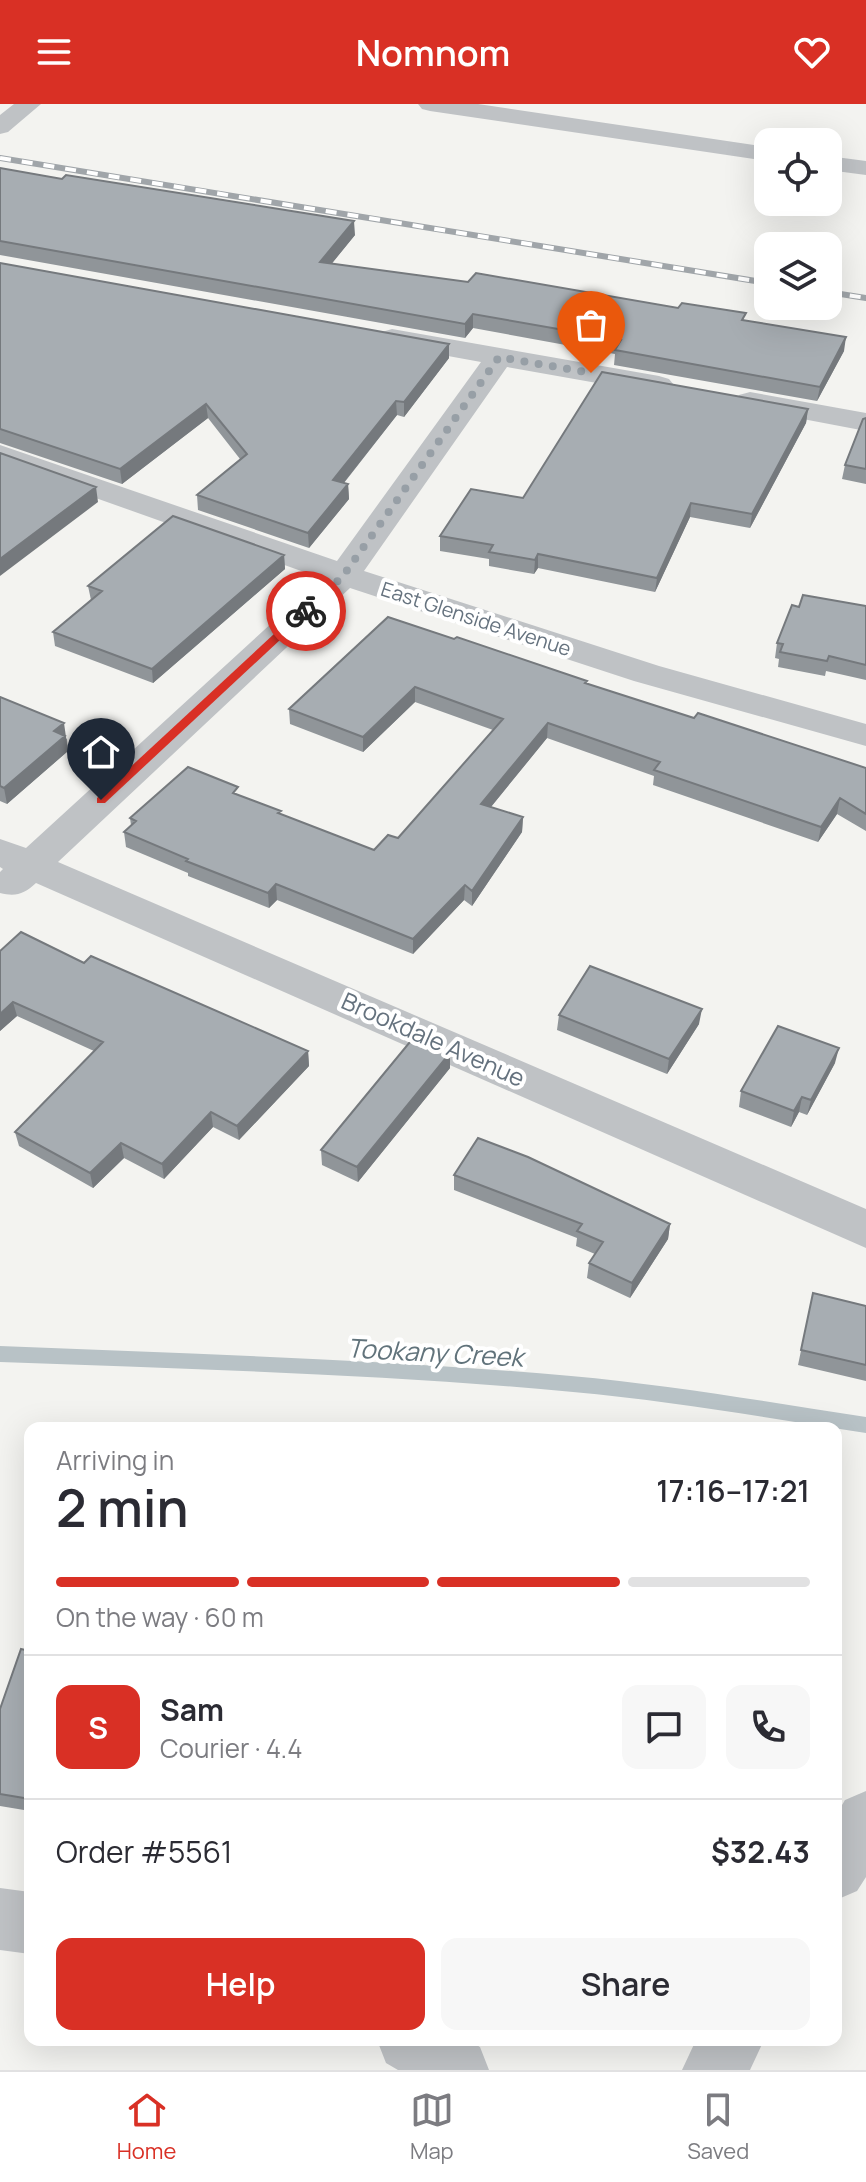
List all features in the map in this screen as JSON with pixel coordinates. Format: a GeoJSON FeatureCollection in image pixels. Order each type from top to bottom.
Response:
{"type":"FeatureCollection","features":[{"type":"Feature","properties":{"kind":"street"},"geometry":{"type":"LineString","coordinates":[[0,127],[29,104]]}},
{"type":"Feature","properties":{"kind":"street"},"geometry":{"type":"LineString","coordinates":[[430,104],[610,121],[754,151]]}},
{"type":"Feature","properties":{"kind":"street"},"geometry":{"type":"LineString","coordinates":[[842,165],[866,168]]}},
{"type":"Feature","properties":{"kind":"street"},"geometry":{"type":"LineString","coordinates":[[360,332],[683,389]]}},
{"type":"Feature","properties":{"kind":"street"},"geometry":{"type":"LineString","coordinates":[[15,867],[343,576],[499,357]]}},
{"type":"Feature","properties":{"kind":"street"},"geometry":{"type":"LineString","coordinates":[[727,397],[866,422]]}},
{"type":"Feature","properties":{"kind":"street","name":"East Glenside Avenue"},"geometry":{"type":"LineString","coordinates":[[0,454],[343,576],[658,678],[866,735]]}},
{"type":"Feature","properties":{"kind":"street","name":"Brookdale Avenue"},"geometry":{"type":"LineString","coordinates":[[15,867],[866,1229]]}},
{"type":"Feature","properties":{"kind":"street"},"geometry":{"type":"LineString","coordinates":[[842,1860],[866,1821]]}},
{"type":"Feature","properties":{"kind":"street"},"geometry":{"type":"LineString","coordinates":[[0,1919],[24,1922]]}},
{"type":"Feature","properties":{"kind":"street"},"geometry":{"type":"LineString","coordinates":[[419,2046],[457,2070]]}},
{"type":"Feature","properties":{"kind":"street"},"geometry":{"type":"LineString","coordinates":[[714,2070],[728,2046]]}},
{"type":"Feature","properties":{"kind":"building"},"geometry":{"type":"Polygon","coordinates":[[[0,168],[62,179],[66,175],[354,221],[320,262],[468,282],[476,273],[678,308],[682,303],[746,313],[742,320],[846,337],[820,387],[615,350],[621,340],[473,314],[465,324],[0,241],[0,168]]]}},
{"type":"Feature","properties":{"kind":"building"},"geometry":{"type":"Polygon","coordinates":[[[0,263],[449,344],[404,402],[396,401],[333,480],[348,484],[308,533],[197,495],[247,454],[206,404],[120,469],[0,429],[0,263]]]}},
{"type":"Feature","properties":{"kind":"building"},"geometry":{"type":"Polygon","coordinates":[[[602,372],[808,409],[752,514],[691,503],[657,578],[538,554],[535,560],[489,552],[493,545],[440,536],[471,489],[523,498],[602,372]]]}},
{"type":"Feature","properties":{"kind":"building"},"geometry":{"type":"Polygon","coordinates":[[[866,418],[866,469],[845,465],[863,419],[866,418]]]}},
{"type":"Feature","properties":{"kind":"building"},"geometry":{"type":"Polygon","coordinates":[[[0,453],[96,487],[0,559],[0,453]]]}},
{"type":"Feature","properties":{"kind":"building"},"geometry":{"type":"Polygon","coordinates":[[[173,516],[284,555],[152,669],[53,632],[102,591],[88,586],[173,516]]]}},
{"type":"Feature","properties":{"kind":"building"},"geometry":{"type":"Polygon","coordinates":[[[803,595],[866,606],[866,665],[829,656],[827,661],[780,652],[783,644],[777,643],[792,605],[799,607],[803,595]]]}},
{"type":"Feature","properties":{"kind":"building"},"geometry":{"type":"Polygon","coordinates":[[[388,617],[454,639],[457,637],[694,718],[698,713],[866,768],[866,814],[840,798],[821,827],[654,770],[660,762],[548,723],[481,804],[523,817],[472,891],[465,885],[413,939],[276,884],[268,893],[186,861],[188,859],[124,832],[136,821],[130,818],[188,767],[238,787],[233,793],[374,850],[388,835],[398,838],[503,719],[415,687],[363,737],[289,709],[388,617]]]}},
{"type":"Feature","properties":{"kind":"building"},"geometry":{"type":"Polygon","coordinates":[[[0,697],[64,723],[54,731],[65,736],[4,788],[0,786],[0,697]]]}},
{"type":"Feature","properties":{"kind":"building"},"geometry":{"type":"Polygon","coordinates":[[[21,932],[84,963],[91,956],[308,1051],[237,1126],[211,1112],[162,1164],[121,1143],[90,1173],[15,1132],[103,1042],[13,1002],[0,1014],[0,951],[21,932]]]}},
{"type":"Feature","properties":{"kind":"building"},"geometry":{"type":"Polygon","coordinates":[[[590,966],[702,1009],[669,1059],[559,1015],[590,966]]]}},
{"type":"Feature","properties":{"kind":"building"},"geometry":{"type":"Polygon","coordinates":[[[778,1026],[839,1048],[811,1100],[802,1097],[794,1111],[741,1091],[778,1026]]]}},
{"type":"Feature","properties":{"kind":"building"},"geometry":{"type":"Polygon","coordinates":[[[414,1037],[450,1053],[357,1167],[321,1150],[414,1037]]]}},
{"type":"Feature","properties":{"kind":"building"},"geometry":{"type":"Polygon","coordinates":[[[478,1138],[528,1157],[670,1224],[632,1283],[589,1263],[603,1242],[577,1231],[582,1224],[454,1175],[478,1138]]]}},
{"type":"Feature","properties":{"kind":"building"},"geometry":{"type":"Polygon","coordinates":[[[813,1293],[866,1306],[866,1365],[801,1350],[813,1293]]]}},
{"type":"Feature","properties":{"kind":"building"},"geometry":{"type":"Polygon","coordinates":[[[21,1649],[24,1650],[24,1798],[0,1794],[0,1709],[21,1649]]]}},
{"type":"Feature","properties":{"kind":"waterway","name":"Tookany Creek"},"geometry":{"type":"LineString","coordinates":[[0,1354],[500,1378],[682,1397],[866,1425]]}},
{"type":"Feature","properties":{"kind":"railway"},"geometry":{"type":"LineString","coordinates":[[0,158],[754,281]]}},
{"type":"Feature","properties":{"kind":"railway"},"geometry":{"type":"LineString","coordinates":[[842,294],[866,298]]}},
{"type":"Feature","properties":{"kind":"way so far"},"geometry":{"type":"LineString","coordinates":[[306,611],[343,576],[499,357],[591,373]]}},
{"type":"Feature","properties":{"kind":"route"},"geometry":{"type":"LineString","coordinates":[[101,800],[306,611]]}}]}
